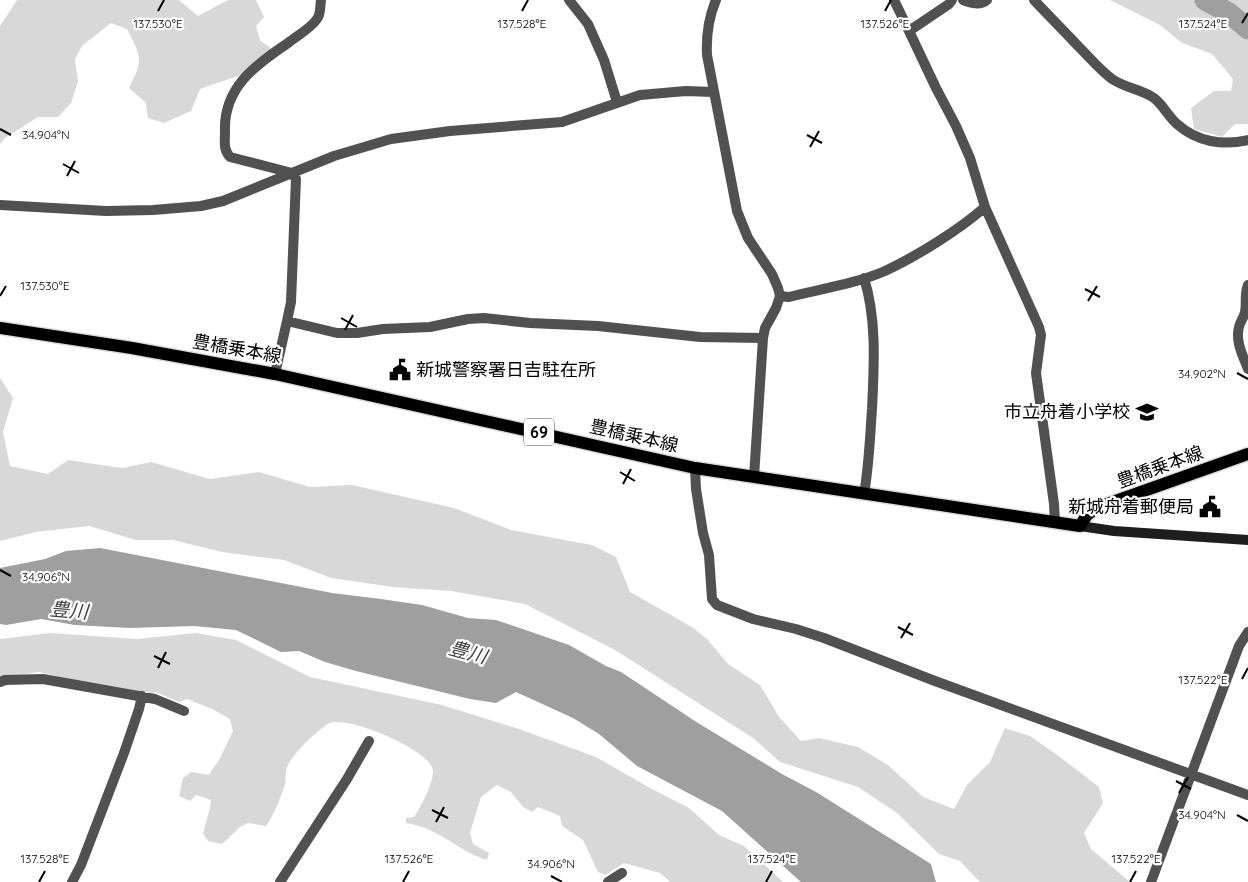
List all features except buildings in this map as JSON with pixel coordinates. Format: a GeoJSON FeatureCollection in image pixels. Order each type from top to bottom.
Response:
{"type":"FeatureCollection","features":[{"type":"Feature","properties":{"kind":"main road","name":"豊橋乗本線"},"geometry":{"type":"LineString","coordinates":[[0,328],[132,348],[275,374],[695,468],[1080,526],[1087,515],[1096,508],[1248,454]]}},
{"type":"Feature","properties":{"kind":"main road"},"geometry":{"type":"LineString","coordinates":[[1080,526],[1114,531],[1248,540]]}},
{"type":"Feature","properties":{"kind":"street"},"geometry":{"type":"LineString","coordinates":[[275,374],[291,302],[296,179],[292,172],[230,157],[225,151],[224,121],[228,101],[239,83],[274,52],[309,28],[319,17],[321,0]]}},
{"type":"Feature","properties":{"kind":"street"},"geometry":{"type":"LineString","coordinates":[[569,0],[588,24],[604,60],[617,102]]}},
{"type":"Feature","properties":{"kind":"street"},"geometry":{"type":"LineString","coordinates":[[716,0],[709,15],[706,35],[707,55],[737,211],[748,238],[772,274],[780,296],[765,328],[763,338],[754,477]]}},
{"type":"Feature","properties":{"kind":"street"},"geometry":{"type":"LineString","coordinates":[[894,0],[967,150],[985,207],[1042,335],[1036,373],[1055,522]]}},
{"type":"Feature","properties":{"kind":"street"},"geometry":{"type":"LineString","coordinates":[[909,31],[952,0]]}},
{"type":"Feature","properties":{"kind":"street"},"geometry":{"type":"LineString","coordinates":[[963,0],[976,4],[984,3],[987,0]]}},
{"type":"Feature","properties":{"kind":"street"},"geometry":{"type":"LineString","coordinates":[[1034,0],[1097,66],[1112,79],[1125,87],[1152,97],[1160,103],[1176,124],[1190,134],[1219,144],[1234,144],[1248,140]]}},
{"type":"Feature","properties":{"kind":"street"},"geometry":{"type":"LineString","coordinates":[[0,205],[106,211],[154,210],[201,206],[223,201],[334,156],[391,139],[450,131],[562,122],[640,95],[686,91],[713,92]]}},
{"type":"Feature","properties":{"kind":"street"},"geometry":{"type":"LineString","coordinates":[[780,296],[789,297],[885,271],[968,222],[985,207]]}},
{"type":"Feature","properties":{"kind":"street"},"geometry":{"type":"LineString","coordinates":[[864,278],[869,296],[873,381],[870,443],[864,494]]}},
{"type":"Feature","properties":{"kind":"street"},"geometry":{"type":"LineString","coordinates":[[1248,285],[1245,293],[1245,312],[1237,334],[1248,369]]}},
{"type":"Feature","properties":{"kind":"street"},"geometry":{"type":"LineString","coordinates":[[287,322],[337,332],[357,333],[383,329],[430,327],[468,319],[484,318],[530,323],[598,326],[700,337],[763,338]]}},
{"type":"Feature","properties":{"kind":"street"},"geometry":{"type":"LineString","coordinates":[[695,468],[698,507],[709,555],[712,599],[717,605],[753,619],[824,638],[935,681],[1248,795]]}},
{"type":"Feature","properties":{"kind":"street"},"geometry":{"type":"LineString","coordinates":[[1150,882],[1239,646],[1248,632]]}},
{"type":"Feature","properties":{"kind":"street"},"geometry":{"type":"LineString","coordinates":[[0,682],[43,678],[155,699],[184,711]]}},
{"type":"Feature","properties":{"kind":"street"},"geometry":{"type":"LineString","coordinates":[[72,882],[81,865],[124,753],[142,696]]}},
{"type":"Feature","properties":{"kind":"street"},"geometry":{"type":"LineString","coordinates":[[280,882],[347,779],[369,741]]}},
{"type":"Feature","properties":{"kind":"street"},"geometry":{"type":"LineString","coordinates":[[608,882],[622,873]]}},
{"type":"Feature","properties":{"kind":"shaded area"},"geometry":{"type":"Polygon","coordinates":[[[17,0],[179,0],[198,16],[228,0],[256,0],[264,17],[256,26],[260,40],[273,50],[268,58],[251,70],[200,89],[191,111],[164,123],[148,118],[146,103],[129,88],[139,64],[138,52],[127,29],[111,23],[82,46],[75,59],[78,81],[71,103],[58,117],[38,117],[5,138],[0,144],[0,26],[17,0]]]}},
{"type":"Feature","properties":{"kind":"shaded area"},"geometry":{"type":"Polygon","coordinates":[[[1110,0],[1248,0],[1248,124],[1235,124],[1222,137],[1194,129],[1191,108],[1214,91],[1231,91],[1233,79],[1212,54],[1182,43],[1160,25],[1110,0]]]}},
{"type":"Feature","properties":{"kind":"shaded area"},"geometry":{"type":"Polygon","coordinates":[[[0,378],[13,398],[3,432],[10,466],[48,474],[68,460],[122,468],[151,462],[210,479],[259,472],[310,487],[352,485],[454,508],[511,530],[592,545],[616,557],[630,592],[692,627],[708,640],[728,664],[760,685],[779,717],[801,741],[819,738],[858,747],[888,765],[923,797],[954,809],[967,785],[990,762],[1005,728],[1030,736],[1099,787],[1103,803],[1084,833],[1091,849],[1130,882],[980,882],[960,861],[939,854],[897,813],[858,787],[780,762],[753,738],[615,650],[525,604],[451,591],[393,587],[331,578],[284,560],[222,552],[173,540],[136,540],[89,526],[36,532],[0,541],[0,378]]]}},
{"type":"Feature","properties":{"kind":"shaded area"},"geometry":{"type":"Polygon","coordinates":[[[50,633],[137,639],[196,633],[236,640],[310,677],[442,705],[519,729],[596,757],[689,808],[719,835],[744,846],[783,882],[670,882],[660,873],[624,863],[605,875],[598,872],[583,840],[562,826],[560,816],[538,807],[532,812],[523,807],[511,792],[497,785],[481,797],[470,833],[473,844],[489,853],[487,860],[466,851],[429,830],[406,823],[406,818],[414,817],[429,788],[433,771],[429,763],[404,744],[368,729],[337,722],[328,724],[317,732],[300,748],[291,760],[287,767],[285,784],[279,800],[266,826],[248,823],[240,827],[222,844],[208,841],[203,834],[211,800],[196,795],[190,801],[179,796],[183,778],[191,772],[209,775],[220,758],[233,731],[230,719],[187,699],[179,702],[158,693],[132,691],[39,672],[0,678],[0,639],[50,633]]]}},
{"type":"Feature","properties":{"kind":"water","name":"豊川"},"geometry":{"type":"Polygon","coordinates":[[[100,548],[332,593],[422,605],[468,618],[496,620],[569,645],[606,666],[621,672],[698,723],[782,774],[816,792],[931,864],[936,882],[801,882],[722,811],[637,766],[599,734],[573,718],[516,692],[496,703],[470,699],[356,671],[325,662],[299,651],[281,652],[236,630],[194,626],[129,628],[75,625],[41,619],[6,625],[0,624],[0,568],[45,559],[66,551],[100,548]]]}},
{"type":"Feature","properties":{"kind":"waterway"},"geometry":{"type":"LineString","coordinates":[[1205,0],[1229,13],[1248,29]]}},
{"type":"Feature","properties":{"kind":"place","name":"新城警察署日吉駐在所"},"geometry":{"type":"Point","coordinates":[400,370]}},
{"type":"Feature","properties":{"kind":"place","name":"市立舟着小学校"},"geometry":{"type":"Point","coordinates":[1147,412]}},
{"type":"Feature","properties":{"kind":"place","name":"新城舟着郵便局"},"geometry":{"type":"Point","coordinates":[1210,507]}}]}
